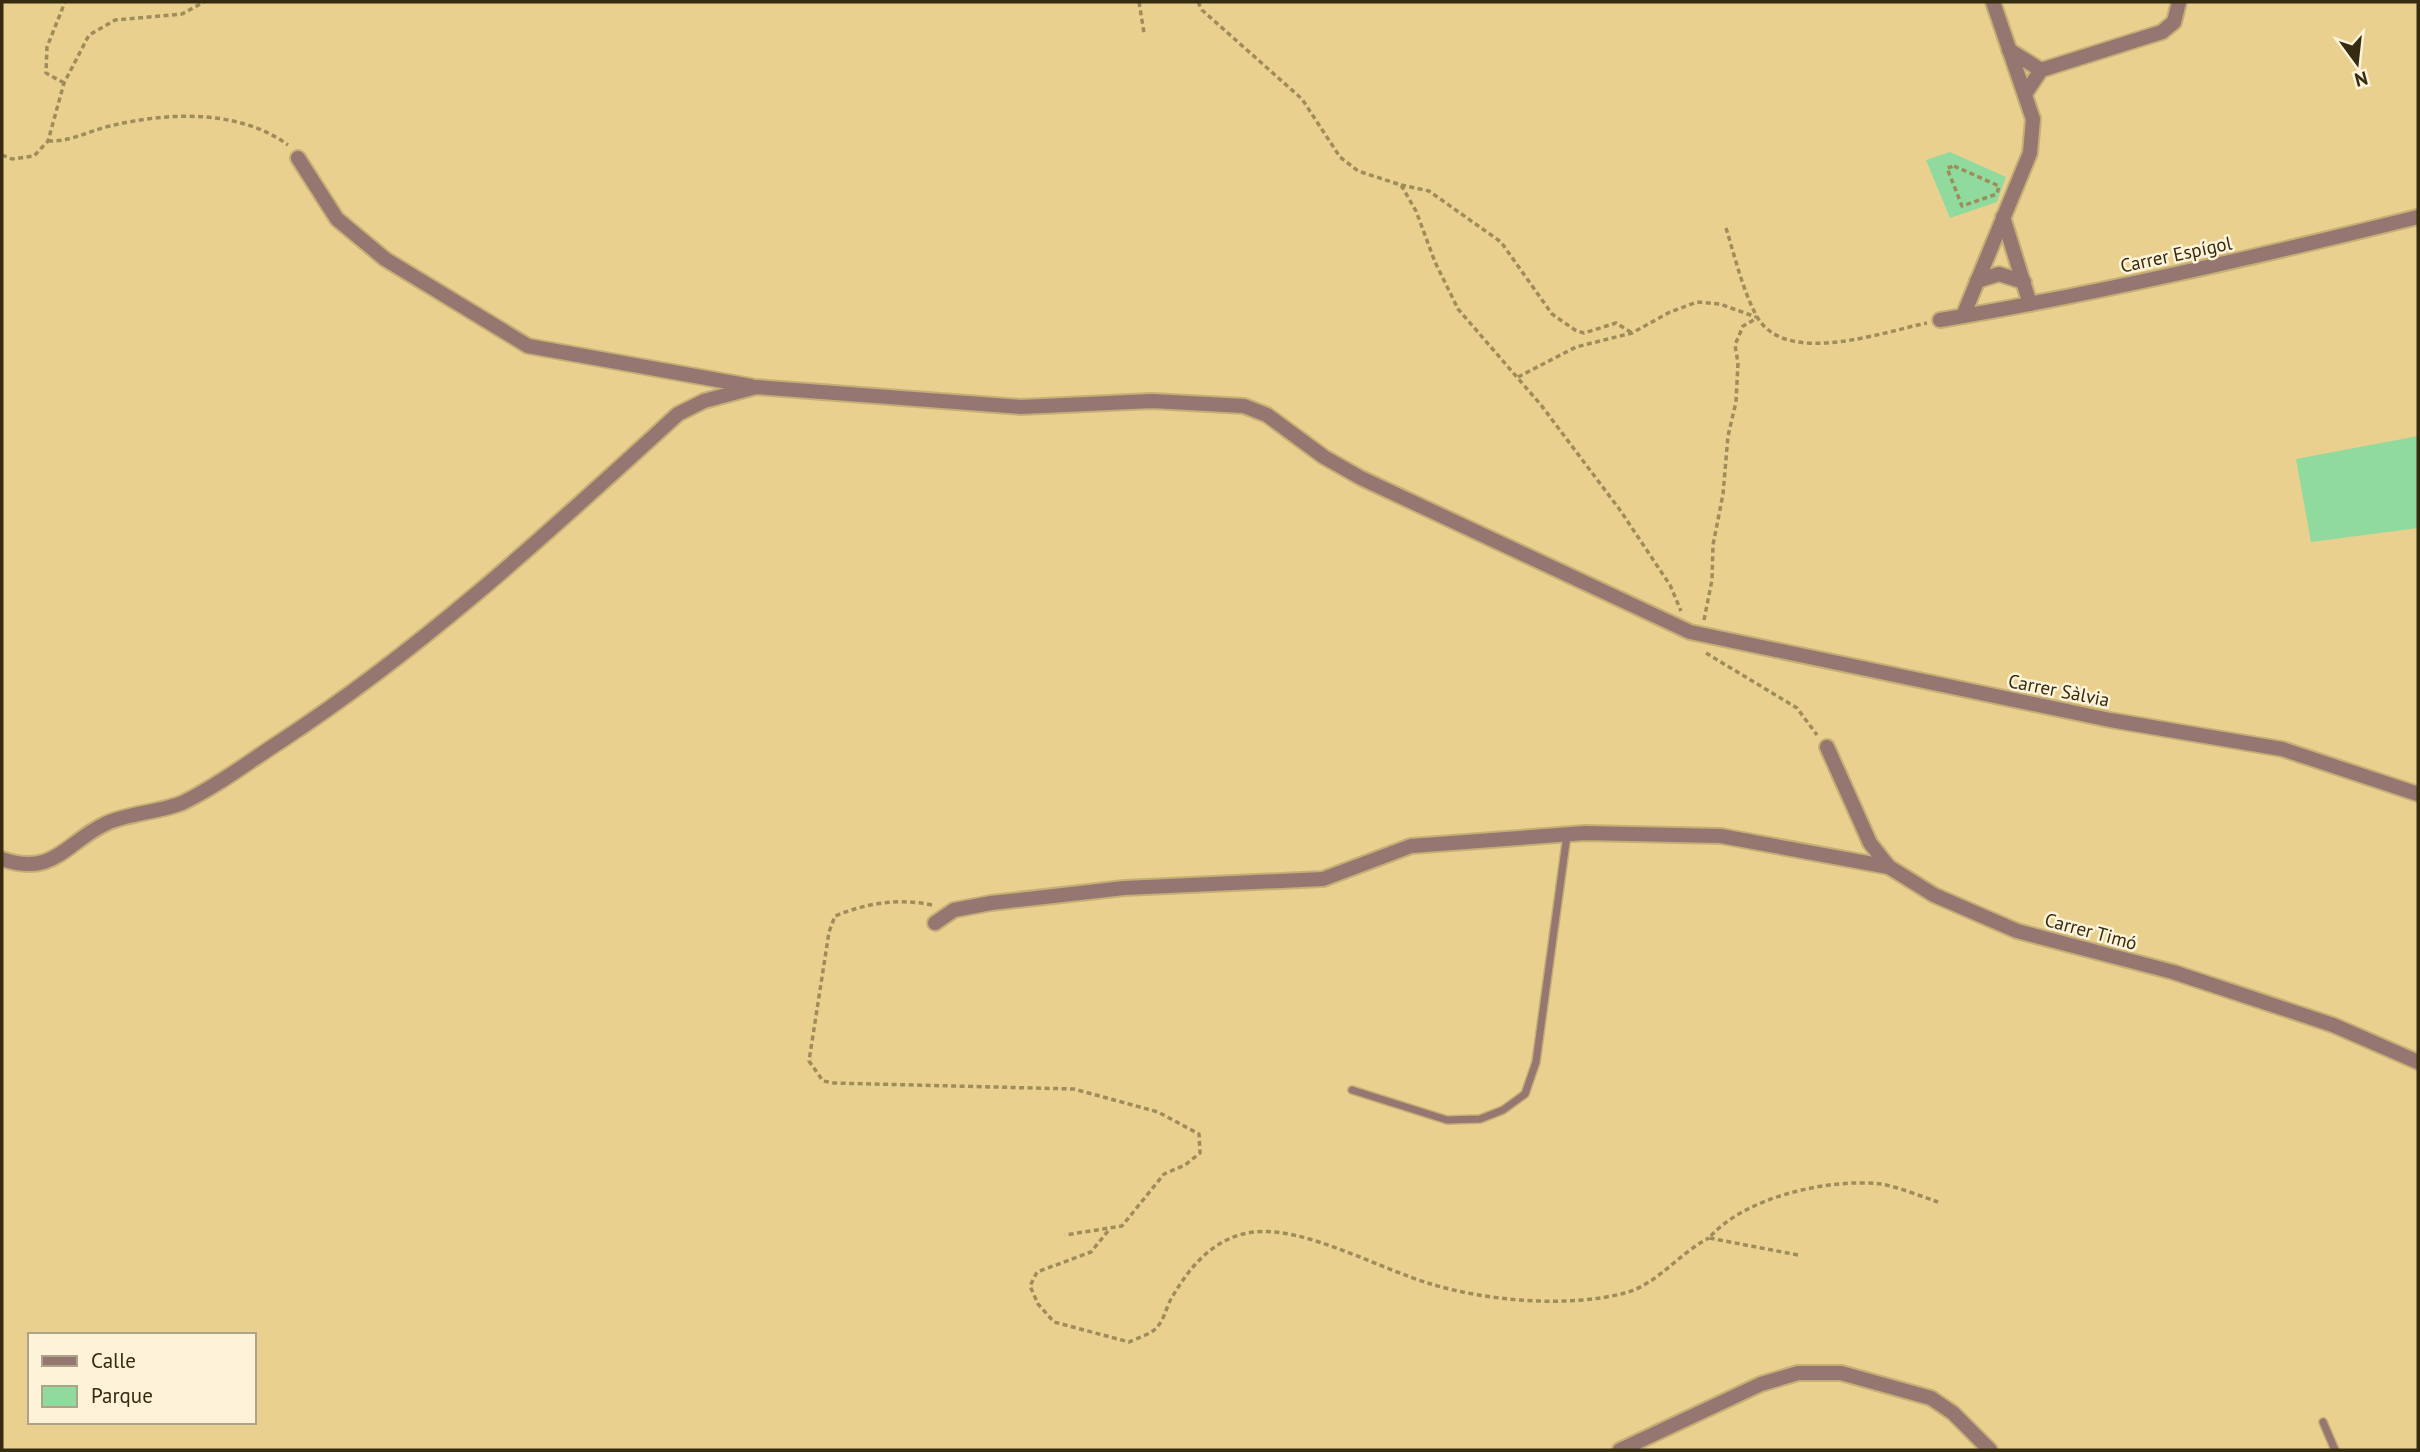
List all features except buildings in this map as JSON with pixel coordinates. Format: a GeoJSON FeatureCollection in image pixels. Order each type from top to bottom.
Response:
{"type":"FeatureCollection","features":[{"type":"Feature","properties":{"kind":"street"},"geometry":{"type":"LineString","coordinates":[[1963,316],[2029,153],[2033,119],[1993,2]]}},
{"type":"Feature","properties":{"kind":"street"},"geometry":{"type":"LineString","coordinates":[[2025,94],[2041,70],[2162,32],[2174,22],[2179,2]]}},
{"type":"Feature","properties":{"kind":"street"},"geometry":{"type":"LineString","coordinates":[[2009,50],[2041,70]]}},
{"type":"Feature","properties":{"kind":"street"},"geometry":{"type":"LineString","coordinates":[[298,158],[337,219],[384,260],[528,346],[756,387]]}},
{"type":"Feature","properties":{"kind":"street"},"geometry":{"type":"LineString","coordinates":[[2003,217],[2030,304]]}},
{"type":"Feature","properties":{"kind":"street","name":"Carrer Espígol"},"geometry":{"type":"LineString","coordinates":[[1940,320],[2255,257],[2418,217]]}},
{"type":"Feature","properties":{"kind":"street"},"geometry":{"type":"LineString","coordinates":[[1977,281],[1999,274],[2024,282]]}},
{"type":"Feature","properties":{"kind":"street"},"geometry":{"type":"LineString","coordinates":[[2,859],[23,867],[58,857],[106,823],[182,803],[252,760],[332,708],[441,624],[678,414],[705,401],[756,387]]}},
{"type":"Feature","properties":{"kind":"street","name":"Carrer Sàlvia"},"geometry":{"type":"LineString","coordinates":[[756,387],[1021,407],[1152,401],[1244,406],[1268,415],[1324,457],[1361,478],[1694,633],[2097,718],[2282,749],[2418,794]]}},
{"type":"Feature","properties":{"kind":"street","name":"Carrer Timó"},"geometry":{"type":"LineString","coordinates":[[1826,747],[1870,843],[1889,867],[1934,895],[2017,931],[2173,972],[2333,1025],[2418,1062]]}},
{"type":"Feature","properties":{"kind":"street"},"geometry":{"type":"LineString","coordinates":[[934,923],[954,910],[990,903],[1124,888],[1324,879],[1411,846],[1567,835],[1721,835],[1889,867]]}},
{"type":"Feature","properties":{"kind":"street"},"geometry":{"type":"LineString","coordinates":[[1620,1450],[1761,1384],[1798,1373],[1841,1373],[1931,1398],[1953,1413],[1990,1450]]}},
{"type":"Feature","properties":{"kind":"lane"},"geometry":{"type":"LineString","coordinates":[[1352,1090],[1447,1120],[1480,1119],[1503,1111],[1525,1094],[1536,1062],[1567,835]]}},
{"type":"Feature","properties":{"kind":"lane"},"geometry":{"type":"LineString","coordinates":[[2323,1422],[2335,1450]]}},
{"type":"Feature","properties":{"kind":"path"},"geometry":{"type":"LineString","coordinates":[[64,83],[46,72],[47,47],[65,2]]}},
{"type":"Feature","properties":{"kind":"path"},"geometry":{"type":"LineString","coordinates":[[2,155],[12,159],[34,156],[48,141],[64,83],[89,35],[115,20],[181,14],[204,2]]}},
{"type":"Feature","properties":{"kind":"path"},"geometry":{"type":"LineString","coordinates":[[1139,2],[1144,33]]}},
{"type":"Feature","properties":{"kind":"path"},"geometry":{"type":"LineString","coordinates":[[1198,2],[1202,10],[1233,39],[1302,99],[1340,157],[1358,171],[1429,191],[1501,242],[1552,314],[1575,330],[1584,334],[1605,324],[1616,323],[1632,334]]}},
{"type":"Feature","properties":{"kind":"path"},"geometry":{"type":"LineString","coordinates":[[48,141],[64,142],[110,126],[204,116],[264,130],[288,144],[298,158]]}},
{"type":"Feature","properties":{"kind":"path"},"geometry":{"type":"LineString","coordinates":[[1954,166],[1999,186],[1997,194],[1962,206],[1947,168],[1954,166]]}},
{"type":"Feature","properties":{"kind":"path"},"geometry":{"type":"LineString","coordinates":[[1401,185],[1416,211],[1435,262],[1458,309],[1518,377],[1620,510],[1670,585],[1705,653],[1797,708],[1826,747]]}},
{"type":"Feature","properties":{"kind":"path"},"geometry":{"type":"LineString","coordinates":[[1726,228],[1757,318]]}},
{"type":"Feature","properties":{"kind":"path"},"geometry":{"type":"LineString","coordinates":[[1518,377],[1576,347],[1632,334],[1670,312],[1698,302],[1720,304],[1757,318],[1777,334],[1800,344],[1823,346],[1940,320]]}},
{"type":"Feature","properties":{"kind":"path"},"geometry":{"type":"LineString","coordinates":[[1694,633],[1708,608],[1713,545],[1723,494],[1723,467],[1736,402],[1738,363],[1735,345],[1742,326],[1757,318]]}},
{"type":"Feature","properties":{"kind":"path"},"geometry":{"type":"LineString","coordinates":[[954,910],[916,902],[866,904],[835,916],[829,932],[809,1061],[824,1081],[834,1083],[1074,1089],[1158,1112],[1199,1134],[1200,1153],[1185,1165],[1164,1174],[1122,1226],[1108,1231],[1065,1235]]}},
{"type":"Feature","properties":{"kind":"path"},"geometry":{"type":"LineString","coordinates":[[1108,1231],[1091,1252],[1037,1272],[1030,1286],[1038,1304],[1054,1322],[1129,1342],[1157,1329],[1196,1260],[1220,1243],[1254,1232],[1284,1233],[1432,1285],[1505,1298],[1550,1301],[1627,1293],[1651,1282],[1691,1247],[1709,1238],[1719,1227],[1744,1212],[1775,1199],[1827,1185],[1882,1184],[1938,1202]]}},
{"type":"Feature","properties":{"kind":"path"},"geometry":{"type":"LineString","coordinates":[[1709,1238],[1798,1255]]}},
{"type":"Feature","properties":{"kind":"green space"},"geometry":{"type":"Polygon","coordinates":[[[1950,152],[2006,177],[1997,202],[1950,218],[1926,160],[1950,152]]]}},
{"type":"Feature","properties":{"kind":"green space"},"geometry":{"type":"Polygon","coordinates":[[[2418,436],[2418,528],[2311,542],[2296,459],[2418,436]]]}}]}
